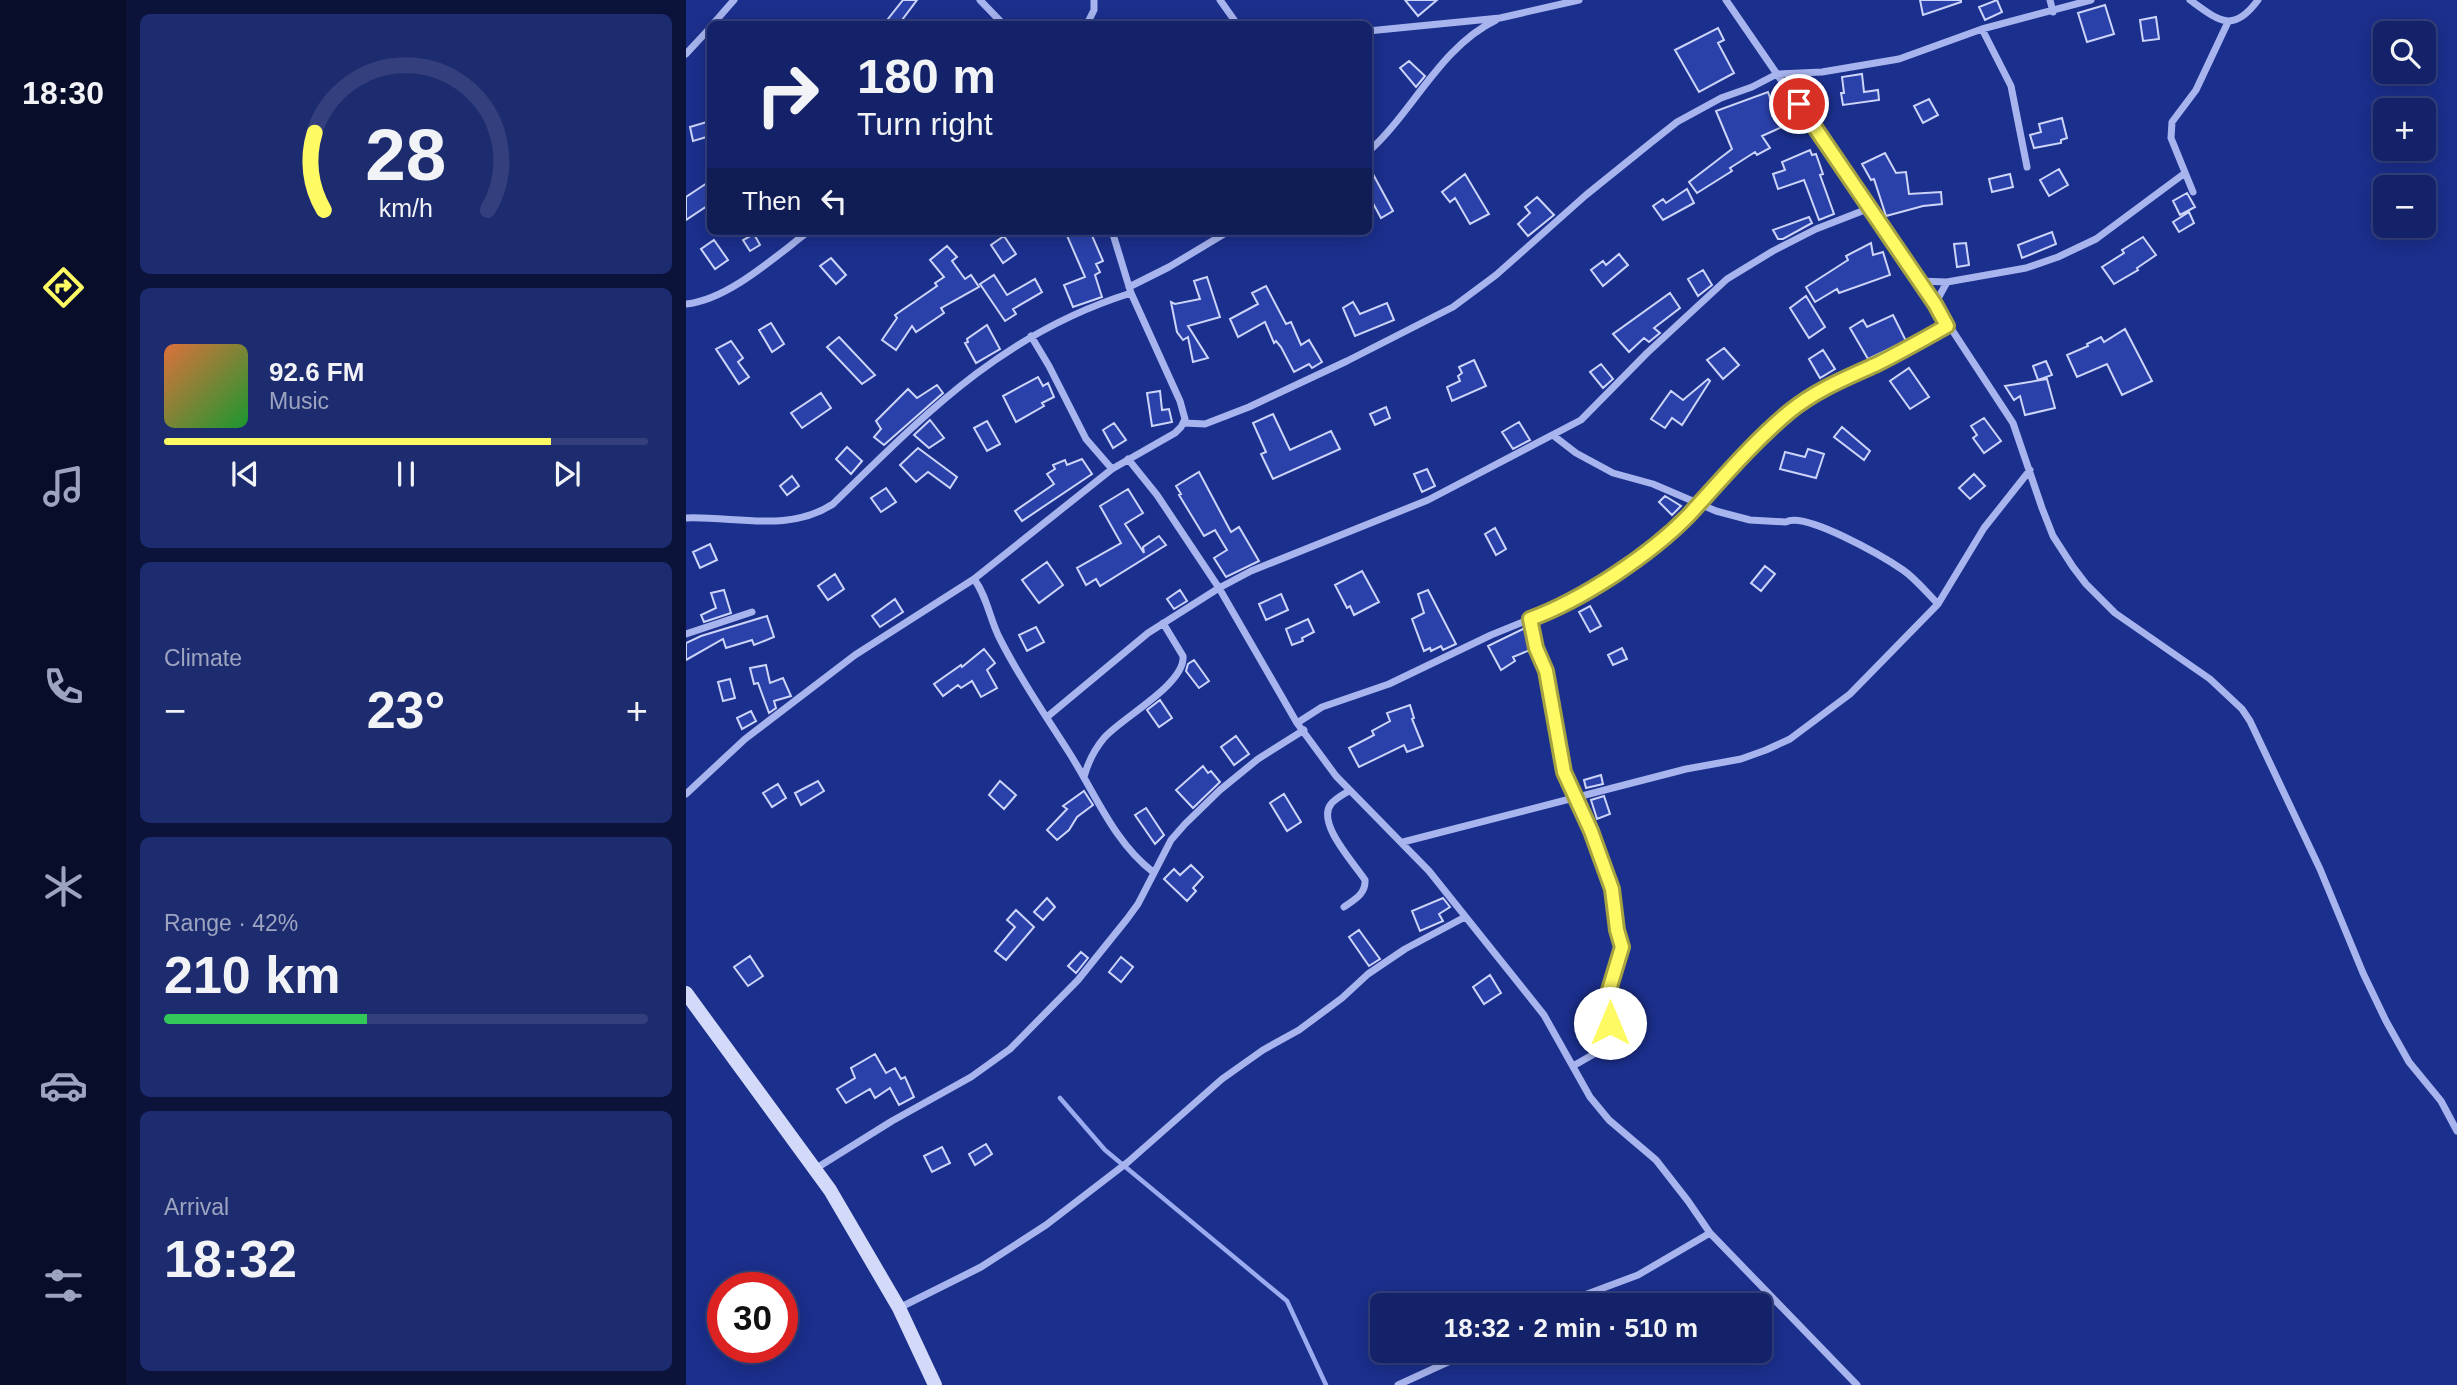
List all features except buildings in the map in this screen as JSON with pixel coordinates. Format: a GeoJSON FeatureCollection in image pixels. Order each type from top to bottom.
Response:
{"type":"FeatureCollection","features":[{"type":"Feature","properties":{"kind":"street"},"geometry":{"type":"LineString","coordinates":[[716,21],[734,0]]}},
{"type":"Feature","properties":{"kind":"street"},"geometry":{"type":"LineString","coordinates":[[980,0],[1000,21]]}},
{"type":"Feature","properties":{"kind":"street"},"geometry":{"type":"LineString","coordinates":[[1088,21],[1094,10],[1094,0]]}},
{"type":"Feature","properties":{"kind":"street"},"geometry":{"type":"LineString","coordinates":[[1220,0],[1235,21]]}},
{"type":"Feature","properties":{"kind":"street"},"geometry":{"type":"LineString","coordinates":[[1372,31],[1500,18],[1579,0]]}},
{"type":"Feature","properties":{"kind":"street"},"geometry":{"type":"LineString","coordinates":[[1726,0],[1935,304],[2013,424],[2053,536],[2086,584],[2115,612],[2210,679],[2242,709],[2250,721],[2320,869],[2386,1021],[2410,1062],[2441,1101],[2457,1130]]}},
{"type":"Feature","properties":{"kind":"street"},"geometry":{"type":"LineString","coordinates":[[2050,0],[2053,12]]}},
{"type":"Feature","properties":{"kind":"street"},"geometry":{"type":"LineString","coordinates":[[686,794],[745,739],[855,655],[974,579],[1112,470],[1165,439],[1184,424],[1205,424],[1250,407],[1453,307],[1488,281],[1577,203],[1677,122],[1721,98],[1777,74],[1822,72],[1899,60],[1982,29],[2091,0]]}},
{"type":"Feature","properties":{"kind":"street"},"geometry":{"type":"LineString","coordinates":[[2190,0],[2228,22]]}},
{"type":"Feature","properties":{"kind":"street"},"geometry":{"type":"LineString","coordinates":[[2193,192],[2171,138],[2172,122],[2196,90],[2228,22],[2243,17],[2258,0]]}},
{"type":"Feature","properties":{"kind":"street"},"geometry":{"type":"LineString","coordinates":[[1372,149],[1452,55],[1483,26],[1500,18]]}},
{"type":"Feature","properties":{"kind":"street"},"geometry":{"type":"LineString","coordinates":[[1982,29],[2011,86],[2026,167]]}},
{"type":"Feature","properties":{"kind":"street"},"geometry":{"type":"LineString","coordinates":[[686,54],[707,31]]}},
{"type":"Feature","properties":{"kind":"street"},"geometry":{"type":"LineString","coordinates":[[1918,281],[1947,282],[2026,268],[2067,253],[2096,239],[2185,173]]}},
{"type":"Feature","properties":{"kind":"street"},"geometry":{"type":"LineString","coordinates":[[1046,717],[1163,623],[1219,588],[1251,571],[1428,500],[1581,421],[1647,353],[1727,279],[1816,229],[1870,208]]}},
{"type":"Feature","properties":{"kind":"street"},"geometry":{"type":"LineString","coordinates":[[686,304],[706,299],[727,289],[803,235]]}},
{"type":"Feature","properties":{"kind":"street"},"geometry":{"type":"LineString","coordinates":[[1113,235],[1130,290],[1180,401],[1184,424]]}},
{"type":"Feature","properties":{"kind":"street"},"geometry":{"type":"LineString","coordinates":[[686,518],[750,522],[820,513],[833,504],[951,391],[991,362],[1064,319],[1130,290],[1222,235]]}},
{"type":"Feature","properties":{"kind":"street"},"geometry":{"type":"LineString","coordinates":[[1935,304],[1947,282]]}},
{"type":"Feature","properties":{"kind":"street"},"geometry":{"type":"LineString","coordinates":[[1297,723],[1322,706],[1389,684],[1562,605],[1633,561],[1676,526],[1789,412],[1818,391],[1877,364],[1947,326]]}},
{"type":"Feature","properties":{"kind":"street"},"geometry":{"type":"LineString","coordinates":[[1031,337],[1086,439],[1112,470]]}},
{"type":"Feature","properties":{"kind":"street"},"geometry":{"type":"LineString","coordinates":[[1554,436],[1576,453],[1613,473],[1653,484],[1728,515],[1750,520],[1786,522],[1791,519],[1826,527],[1905,571],[1938,604]]}},
{"type":"Feature","properties":{"kind":"street"},"geometry":{"type":"LineString","coordinates":[[1128,460],[1157,495],[1219,588],[1297,723],[1328,766],[1349,791],[1403,842],[1544,1015],[1596,1105],[1609,1121],[1656,1160],[1710,1233],[1857,1385]]}},
{"type":"Feature","properties":{"kind":"street"},"geometry":{"type":"LineString","coordinates":[[1403,842],[1686,769],[1741,758],[1790,738],[1850,694],[1938,604],[1984,528],[2029,470]]}},
{"type":"Feature","properties":{"kind":"street"},"geometry":{"type":"LineString","coordinates":[[974,579],[980,587],[1002,643],[1124,845],[1137,860],[1153,872]]}},
{"type":"Feature","properties":{"kind":"street"},"geometry":{"type":"LineString","coordinates":[[686,634],[752,612]]}},
{"type":"Feature","properties":{"kind":"street"},"geometry":{"type":"LineString","coordinates":[[1530,619],[1536,648],[1546,671],[1564,772],[1591,831],[1612,889],[1622,947],[1609,990],[1611,1034],[1608,1046],[1573,1066]]}},
{"type":"Feature","properties":{"kind":"street"},"geometry":{"type":"LineString","coordinates":[[1084,778],[1087,764],[1104,738],[1166,686],[1181,668],[1183,656],[1163,623]]}},
{"type":"Feature","properties":{"kind":"street"},"geometry":{"type":"LineString","coordinates":[[814,1169],[971,1077],[1010,1049],[1078,980],[1127,919],[1138,904],[1171,840],[1220,790],[1276,746],[1304,730]]}},
{"type":"Feature","properties":{"kind":"street"},"geometry":{"type":"LineString","coordinates":[[1344,907],[1361,894],[1365,887],[1364,880],[1330,828],[1327,814],[1330,805],[1349,791]]}},
{"type":"Feature","properties":{"kind":"street"},"geometry":{"type":"LineString","coordinates":[[899,1308],[981,1267],[1046,1225],[1106,1180],[1222,1079],[1273,1044],[1299,1030],[1405,949],[1465,917]]}},
{"type":"Feature","properties":{"kind":"street"},"geometry":{"type":"LineString","coordinates":[[686,993],[830,1190],[899,1308],[935,1385]]}},
{"type":"Feature","properties":{"kind":"street"},"geometry":{"type":"LineString","coordinates":[[1590,1293],[1638,1275],[1710,1233]]}},
{"type":"Feature","properties":{"kind":"street"},"geometry":{"type":"LineString","coordinates":[[1398,1385],[1446,1363]]}},
{"type":"Feature","properties":{"kind":"waterway"},"geometry":{"type":"LineString","coordinates":[[1060,1098],[1105,1150],[1287,1301],[1326,1385]]}},
{"type":"Feature","properties":{"kind":"route"},"geometry":{"type":"LineString","coordinates":[[1610,1023],[1609,990],[1622,947],[1612,889],[1591,831],[1564,772],[1546,671],[1536,648],[1530,619],[1562,605],[1609,578],[1656,544],[1687,517],[1759,440],[1789,412],[1818,391],[1877,364],[1947,326],[1935,304],[1799,104]]}}]}
